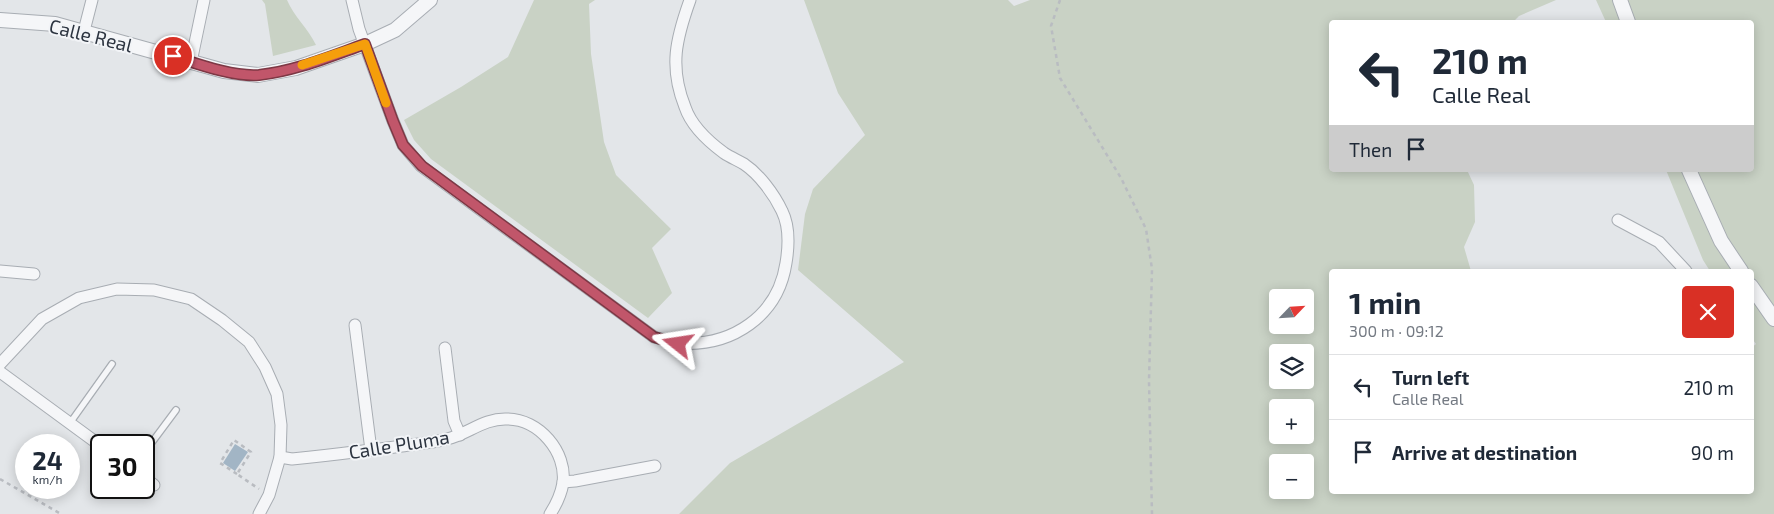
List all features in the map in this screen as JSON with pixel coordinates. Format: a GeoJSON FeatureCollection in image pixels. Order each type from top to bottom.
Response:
{"type":"FeatureCollection","features":[{"type":"Feature","properties":{"kind":"street"},"geometry":{"type":"LineString","coordinates":[[84,31],[92,0]]}},
{"type":"Feature","properties":{"kind":"street"},"geometry":{"type":"LineString","coordinates":[[191,62],[204,0]]}},
{"type":"Feature","properties":{"kind":"street"},"geometry":{"type":"LineString","coordinates":[[352,0],[359,29],[403,145],[422,166],[654,337],[678,344],[707,343],[736,333],[749,325],[767,309],[778,291],[784,272],[790,239],[782,211],[765,184],[745,164],[724,153],[708,139],[697,128],[685,109],[676,82],[675,61],[677,40],[690,0]]}},
{"type":"Feature","properties":{"kind":"street","name":"Calle Real"},"geometry":{"type":"LineString","coordinates":[[0,20],[55,24],[224,71],[258,75],[296,68],[365,44],[395,30],[430,0]]}},
{"type":"Feature","properties":{"kind":"street"},"geometry":{"type":"LineString","coordinates":[[1620,0],[1627,20]]}},
{"type":"Feature","properties":{"kind":"street"},"geometry":{"type":"LineString","coordinates":[[1690,172],[1721,242],[1741,269]]}},
{"type":"Feature","properties":{"kind":"street"},"geometry":{"type":"LineString","coordinates":[[1618,220],[1659,242],[1684,269]]}},
{"type":"Feature","properties":{"kind":"street"},"geometry":{"type":"LineString","coordinates":[[0,271],[34,274]]}},
{"type":"Feature","properties":{"kind":"street"},"geometry":{"type":"LineString","coordinates":[[0,364],[42,319],[79,298],[117,289],[154,290],[191,299],[222,320],[249,342],[266,367],[277,394],[281,425],[280,457],[269,494],[259,514]]}},
{"type":"Feature","properties":{"kind":"street"},"geometry":{"type":"LineString","coordinates":[[1754,290],[1774,319]]}},
{"type":"Feature","properties":{"kind":"street"},"geometry":{"type":"LineString","coordinates":[[355,325],[371,450]]}},
{"type":"Feature","properties":{"kind":"street"},"geometry":{"type":"LineString","coordinates":[[445,348],[454,421],[460,435]]}},
{"type":"Feature","properties":{"kind":"street"},"geometry":{"type":"LineString","coordinates":[[0,372],[90,438]]}},
{"type":"Feature","properties":{"kind":"street","name":"Calle Pluma"},"geometry":{"type":"LineString","coordinates":[[280,457],[292,459],[446,440],[490,420],[507,419],[522,422],[538,429],[552,442],[561,462],[563,482],[556,504],[550,514]]}},
{"type":"Feature","properties":{"kind":"street"},"geometry":{"type":"LineString","coordinates":[[563,482],[655,466]]}},
{"type":"Feature","properties":{"kind":"lane"},"geometry":{"type":"LineString","coordinates":[[70,423],[112,364]]}},
{"type":"Feature","properties":{"kind":"lane"},"geometry":{"type":"LineString","coordinates":[[155,438],[176,410]]}},
{"type":"Feature","properties":{"kind":"path"},"geometry":{"type":"LineString","coordinates":[[1060,0],[1052,26],[1060,78],[1121,178],[1146,229],[1152,269],[1149,381],[1152,514]]}},
{"type":"Feature","properties":{"kind":"path"},"geometry":{"type":"LineString","coordinates":[[236,474],[251,452],[234,440],[220,463],[236,474],[269,494]]}},
{"type":"Feature","properties":{"kind":"path"},"geometry":{"type":"LineString","coordinates":[[0,479],[60,514]]}},
{"type":"Feature","properties":{"kind":"shaded area"},"geometry":{"type":"Polygon","coordinates":[[[262,0],[287,0],[316,45],[273,56],[265,4],[262,0]]]}},
{"type":"Feature","properties":{"kind":"shaded area"},"geometry":{"type":"Polygon","coordinates":[[[534,0],[595,0],[589,4],[591,54],[604,142],[616,175],[671,229],[652,248],[672,293],[648,318],[431,159],[414,140],[404,120],[508,57],[534,0]]]}},
{"type":"Feature","properties":{"kind":"shaded area"},"geometry":{"type":"Polygon","coordinates":[[[804,0],[1008,0],[1014,6],[1030,0],[1556,0],[1519,16],[1515,20],[1329,20],[1329,172],[1468,172],[1474,185],[1475,222],[1464,247],[1470,269],[1329,269],[1329,494],[1754,494],[1754,346],[1756,344],[1754,341],[1754,269],[1709,269],[1703,260],[1667,172],[1754,172],[1754,20],[1605,20],[1596,0],[1774,0],[1774,514],[679,514],[730,463],[904,362],[798,270],[805,214],[813,189],[865,135],[838,93],[804,0]]]}},
{"type":"Feature","properties":{"kind":"water"},"geometry":{"type":"Polygon","coordinates":[[[235,444],[248,452],[235,471],[223,463],[235,444]]]}},
{"type":"Feature","properties":{"kind":"slow traffic"},"geometry":{"type":"LineString","coordinates":[[302,65],[365,44],[386,103]]}},
{"type":"Feature","properties":{"kind":"route"},"geometry":{"type":"LineString","coordinates":[[173,56],[224,71],[258,75],[296,68],[365,44],[403,145],[422,166],[654,337],[678,344]]}}]}
